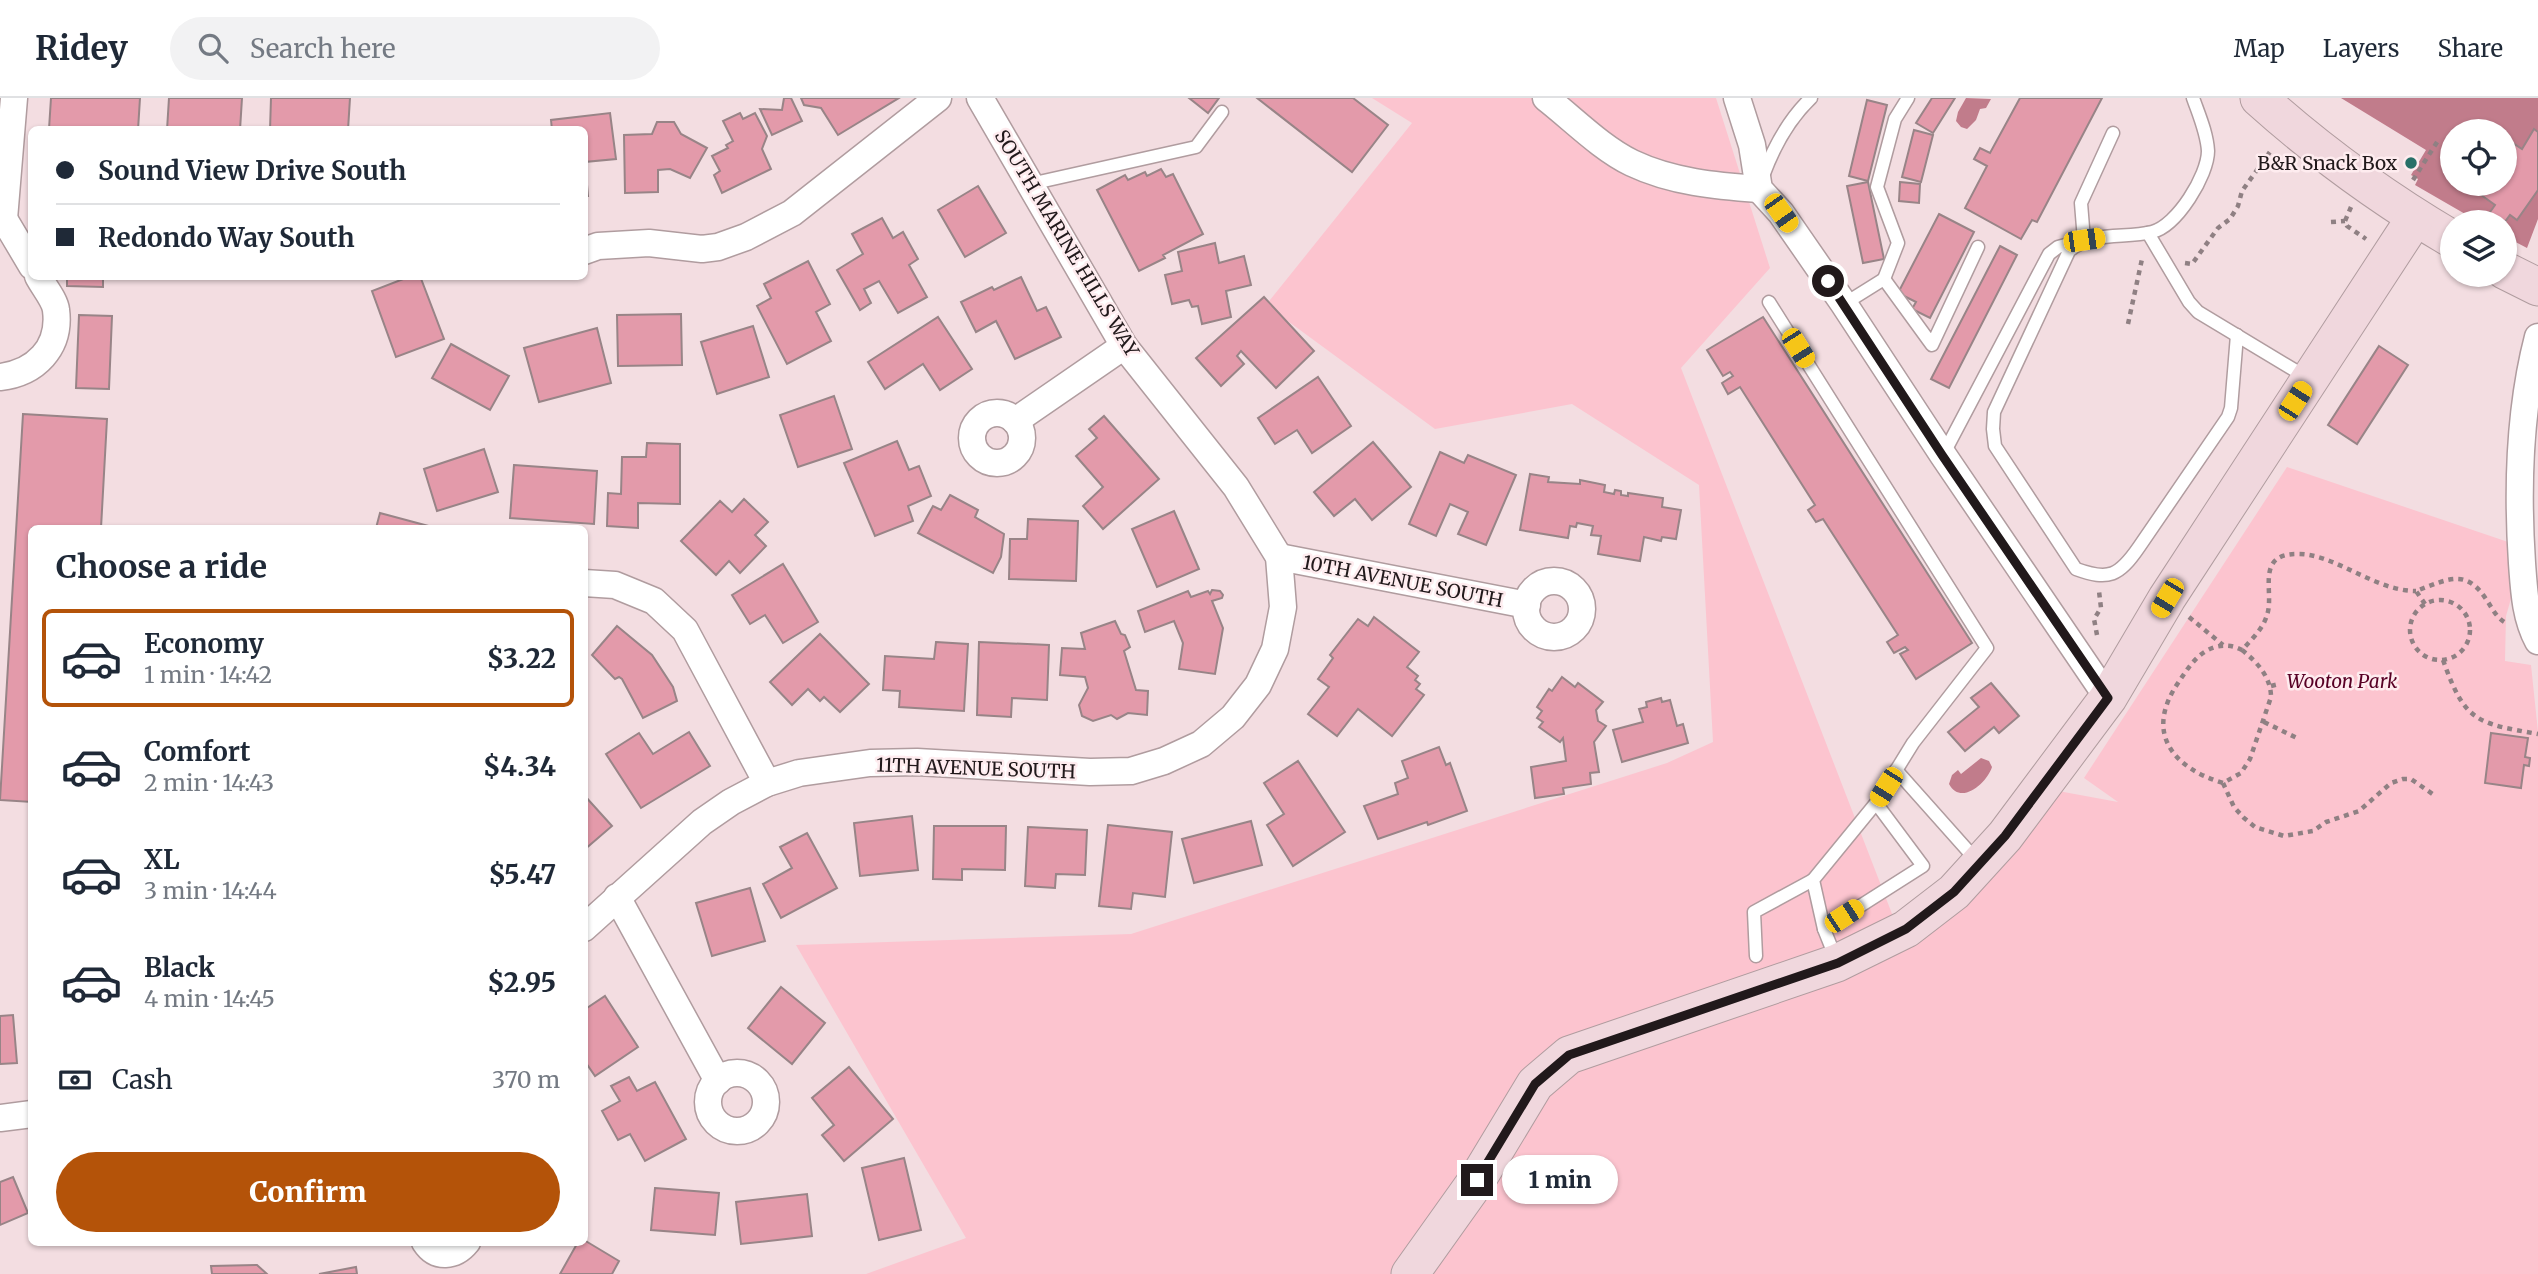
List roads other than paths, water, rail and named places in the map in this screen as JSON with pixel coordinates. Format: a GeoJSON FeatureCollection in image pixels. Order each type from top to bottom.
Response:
{"type":"FeatureCollection","features":[{"type":"Feature","properties":{"kind":"street"},"geometry":{"type":"LineString","coordinates":[[14,98],[2,222],[28,260]]}},
{"type":"Feature","properties":{"kind":"street"},"geometry":{"type":"LineString","coordinates":[[588,250],[598,246],[649,243],[702,249],[718,247],[746,237],[792,212],[938,98]]}},
{"type":"Feature","properties":{"kind":"street","name":"SOUTH MARINE HILLS WAY"},"geometry":{"type":"LineString","coordinates":[[980,98],[1124,346],[1236,487],[1279,557]]}},
{"type":"Feature","properties":{"kind":"street"},"geometry":{"type":"LineString","coordinates":[[1546,98],[1631,163],[1673,178],[1759,189]]}},
{"type":"Feature","properties":{"kind":"street"},"geometry":{"type":"LineString","coordinates":[[1737,98],[1752,145],[1759,189],[1781,213],[1844,304],[1942,455],[2108,698]]}},
{"type":"Feature","properties":{"kind":"street"},"geometry":{"type":"LineString","coordinates":[[2259,98],[2289,125],[2413,201],[2440,227]]}},
{"type":"Feature","properties":{"kind":"street"},"geometry":{"type":"LineString","coordinates":[[1410,1274],[1477,1180],[1535,1084],[1569,1055],[1838,963],[1906,929],[1954,892],[2042,789],[2108,698],[2167,598],[2310,379],[2413,201]]}},
{"type":"Feature","properties":{"kind":"street"},"geometry":{"type":"LineString","coordinates":[[2517,276],[2538,287]]}},
{"type":"Feature","properties":{"kind":"street"},"geometry":{"type":"LineString","coordinates":[[0,377],[15,376],[32,368],[45,355],[54,339],[56,309],[40,280]]}},
{"type":"Feature","properties":{"kind":"street"},"geometry":{"type":"LineString","coordinates":[[2535,636],[2524,584],[2530,428],[2538,337]]}},
{"type":"Feature","properties":{"kind":"street"},"geometry":{"type":"LineString","coordinates":[[1015,421],[1124,346]]}},
{"type":"Feature","properties":{"kind":"street","name":"10TH AVENUE SOUTH"},"geometry":{"type":"LineString","coordinates":[[1279,557],[1527,605]]}},
{"type":"Feature","properties":{"kind":"street","name":"11TH AVENUE SOUTH"},"geometry":{"type":"LineString","coordinates":[[588,924],[702,822],[731,802],[767,783],[799,773],[870,763],[917,762],[1090,772],[1131,771],[1164,761],[1201,744],[1233,717],[1258,685],[1275,649],[1283,607],[1279,557]]}},
{"type":"Feature","properties":{"kind":"street"},"geometry":{"type":"LineString","coordinates":[[588,583],[615,585],[654,601],[685,630],[767,783]]}},
{"type":"Feature","properties":{"kind":"street"},"geometry":{"type":"LineString","coordinates":[[617,897],[718,1081]]}},
{"type":"Feature","properties":{"kind":"street"},"geometry":{"type":"LineString","coordinates":[[0,1118],[28,1114]]}},
{"type":"Feature","properties":{"kind":"street"},"geometry":{"type":"LineString","coordinates":[[429,1246],[436,1253],[444,1255],[460,1251],[464,1246]]}},
{"type":"Feature","properties":{"kind":"lane"},"geometry":{"type":"LineString","coordinates":[[1759,189],[1771,153],[1782,134],[1811,98]]}},
{"type":"Feature","properties":{"kind":"lane"},"geometry":{"type":"LineString","coordinates":[[1844,304],[1884,279],[1898,243],[1877,187],[1895,118],[1908,98]]}},
{"type":"Feature","properties":{"kind":"lane"},"geometry":{"type":"LineString","coordinates":[[1942,455],[2049,254],[2057,247],[2084,240],[2161,230],[2177,217],[2207,165],[2207,140],[2193,98]]}},
{"type":"Feature","properties":{"kind":"lane"},"geometry":{"type":"LineString","coordinates":[[1030,184],[1196,148],[1222,112]]}},
{"type":"Feature","properties":{"kind":"lane"},"geometry":{"type":"LineString","coordinates":[[2084,240],[2081,203],[2113,133]]}},
{"type":"Feature","properties":{"kind":"lane"},"geometry":{"type":"LineString","coordinates":[[2148,233],[2189,302],[2201,314],[2310,379]]}},
{"type":"Feature","properties":{"kind":"lane"},"geometry":{"type":"LineString","coordinates":[[2084,240],[2069,251],[1994,412],[1993,429],[1996,446],[2076,569],[2095,576],[2114,575],[2128,564],[2228,417],[2237,335]]}},
{"type":"Feature","properties":{"kind":"lane"},"geometry":{"type":"LineString","coordinates":[[1884,279],[1932,345],[1978,247]]}},
{"type":"Feature","properties":{"kind":"lane"},"geometry":{"type":"LineString","coordinates":[[1756,956],[1755,912],[1813,880],[1876,803],[1913,743],[1987,648],[1769,302]]}},
{"type":"Feature","properties":{"kind":"lane"},"geometry":{"type":"LineString","coordinates":[[1896,770],[1979,864]]}},
{"type":"Feature","properties":{"kind":"lane"},"geometry":{"type":"LineString","coordinates":[[1825,929],[1923,866],[1876,803]]}},
{"type":"Feature","properties":{"kind":"lane"},"geometry":{"type":"LineString","coordinates":[[1813,880],[1825,929],[1838,963]]}},
{"type":"Feature","properties":{"kind":"place","name":"B&R Snack Box"},"geometry":{"type":"Point","coordinates":[2411,163]}},
{"type":"Feature","properties":{"kind":"park label","name":"Wooton Park"},"geometry":{"type":"Point","coordinates":[2342,681]}}]}
